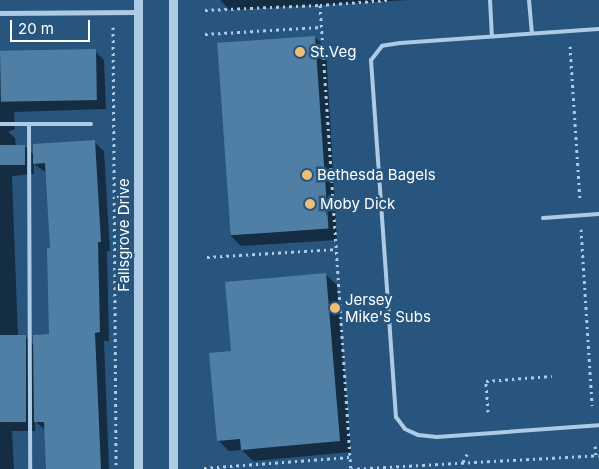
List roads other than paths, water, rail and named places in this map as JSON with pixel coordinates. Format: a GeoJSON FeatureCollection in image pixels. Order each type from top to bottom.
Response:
{"type":"FeatureCollection","features":[{"type":"Feature","properties":{"kind":"street","name":"Fallsgrove Drive"},"geometry":{"type":"LineString","coordinates":[[138,0],[138,469]]}},
{"type":"Feature","properties":{"kind":"street"},"geometry":{"type":"LineString","coordinates":[[173,0],[173,469]]}},
{"type":"Feature","properties":{"kind":"street"},"geometry":{"type":"LineString","coordinates":[[0,13],[138,12]]}},
{"type":"Feature","properties":{"kind":"lane"},"geometry":{"type":"LineString","coordinates":[[490,0],[492,34]]}},
{"type":"Feature","properties":{"kind":"lane"},"geometry":{"type":"LineString","coordinates":[[529,0],[532,32]]}},
{"type":"Feature","properties":{"kind":"lane"},"geometry":{"type":"LineString","coordinates":[[599,29],[492,34],[382,46],[371,60],[396,417],[406,429],[418,435],[437,437],[599,425]]}},
{"type":"Feature","properties":{"kind":"lane"},"geometry":{"type":"LineString","coordinates":[[0,124],[91,124]]}},
{"type":"Feature","properties":{"kind":"lane"},"geometry":{"type":"LineString","coordinates":[[29,125],[30,469]]}},
{"type":"Feature","properties":{"kind":"lane"},"geometry":{"type":"LineString","coordinates":[[542,218],[599,214]]}},
{"type":"Feature","properties":{"kind":"place","name":"St.Veg"},"geometry":{"type":"Point","coordinates":[300,52]}},
{"type":"Feature","properties":{"kind":"place","name":"Bethesda Bagels"},"geometry":{"type":"Point","coordinates":[307,175]}},
{"type":"Feature","properties":{"kind":"place","name":"Moby Dick"},"geometry":{"type":"Point","coordinates":[310,204]}},
{"type":"Feature","properties":{"kind":"place","name":"Jersey Mike's Subs"},"geometry":{"type":"Point","coordinates":[335,308]}}]}
